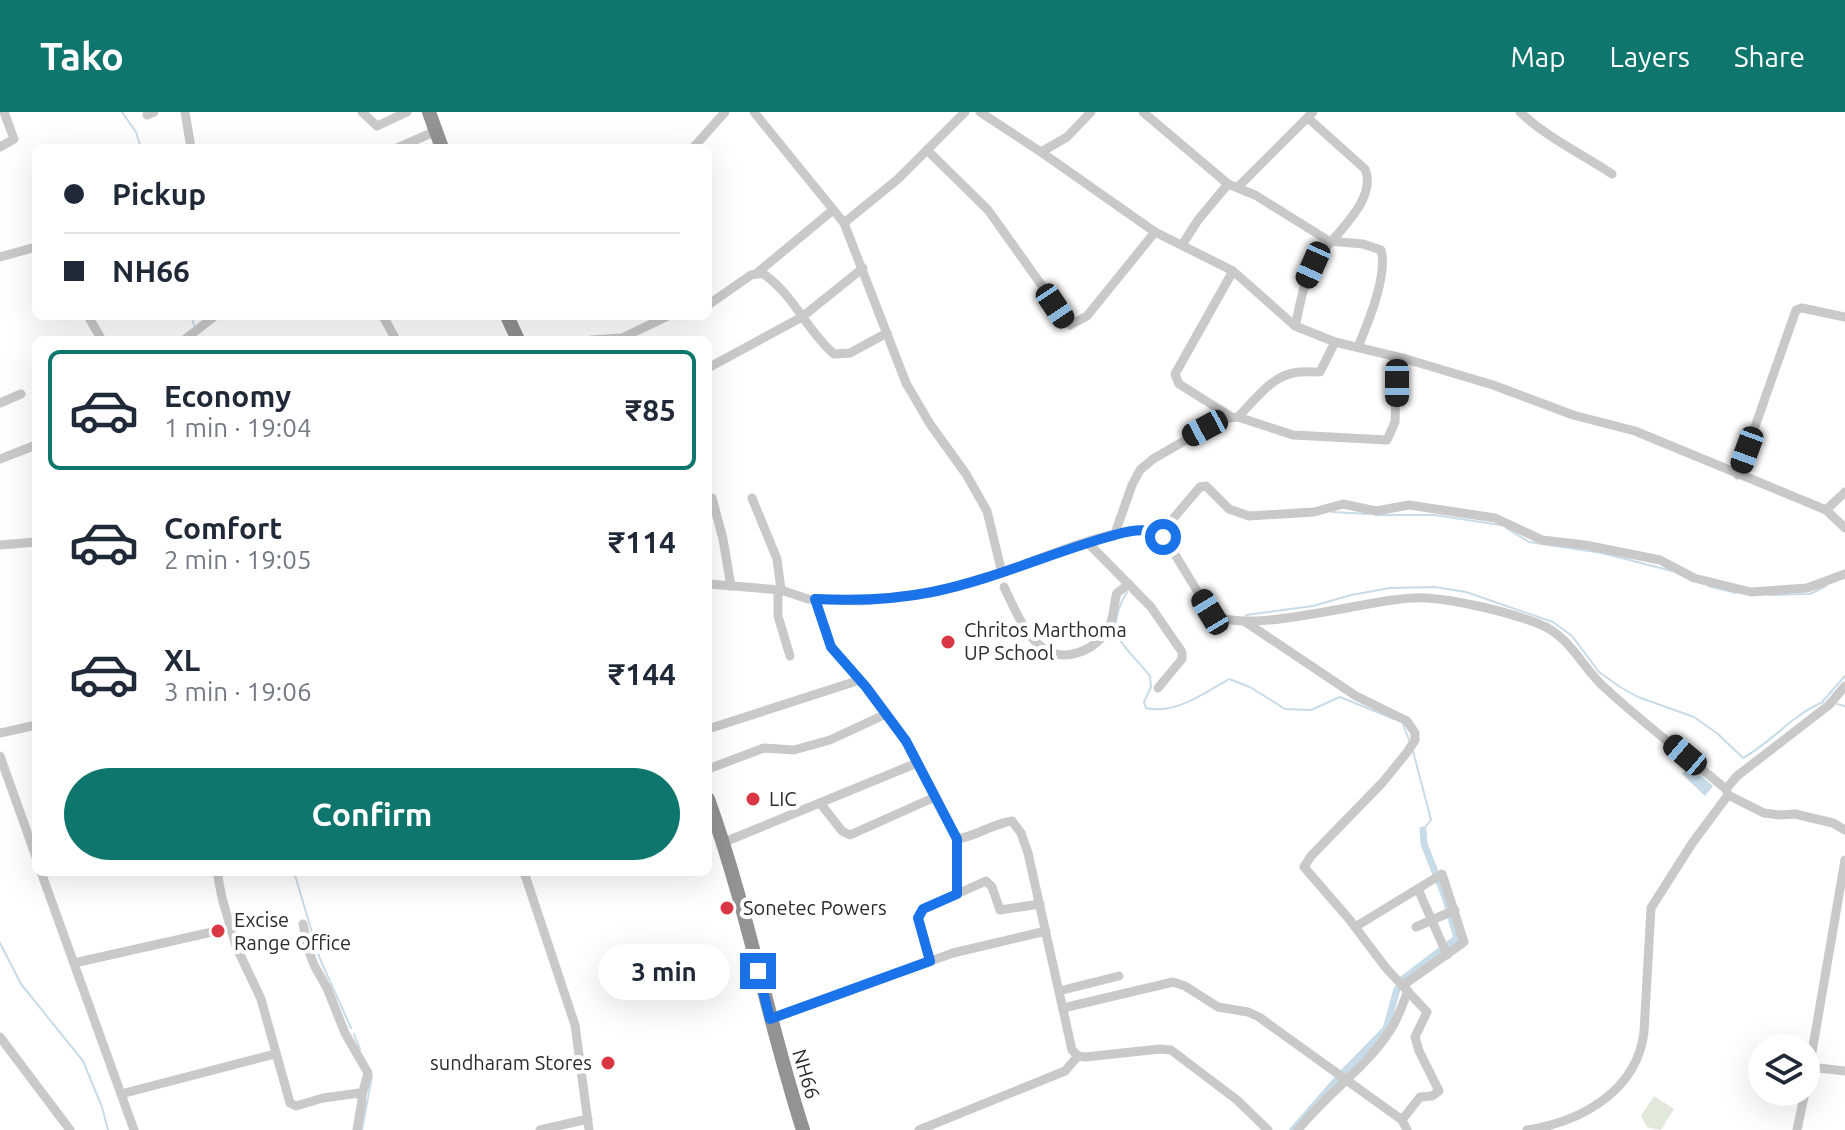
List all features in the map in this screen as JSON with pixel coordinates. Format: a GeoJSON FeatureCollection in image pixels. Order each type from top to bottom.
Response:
{"type":"FeatureCollection","features":[{"type":"Feature","properties":{"kind":"highway"},"geometry":{"type":"LineString","coordinates":[[429,112],[441,144]]}},
{"type":"Feature","properties":{"kind":"highway","name":"NH66"},"geometry":{"type":"LineString","coordinates":[[712,812],[803,1130]]}},
{"type":"Feature","properties":{"kind":"street"},"geometry":{"type":"LineString","coordinates":[[0,147],[14,139],[4,112]]}},
{"type":"Feature","properties":{"kind":"street"},"geometry":{"type":"LineString","coordinates":[[185,112],[190,144]]}},
{"type":"Feature","properties":{"kind":"street"},"geometry":{"type":"LineString","coordinates":[[362,112],[377,126],[407,112]]}},
{"type":"Feature","properties":{"kind":"street"},"geometry":{"type":"LineString","coordinates":[[697,144],[725,112]]}},
{"type":"Feature","properties":{"kind":"street"},"geometry":{"type":"LineString","coordinates":[[844,223],[898,179],[965,112]]}},
{"type":"Feature","properties":{"kind":"street"},"geometry":{"type":"LineString","coordinates":[[980,112],[1155,232],[1233,271],[1295,326],[1335,342],[1493,385],[1573,415],[1635,431],[1826,510],[1845,528]]}},
{"type":"Feature","properties":{"kind":"street"},"geometry":{"type":"LineString","coordinates":[[1041,152],[1067,137],[1091,112]]}},
{"type":"Feature","properties":{"kind":"street"},"geometry":{"type":"LineString","coordinates":[[1143,112],[1233,186],[1255,195],[1329,241],[1377,248],[1383,255],[1375,299],[1358,347]]}},
{"type":"Feature","properties":{"kind":"street"},"geometry":{"type":"LineString","coordinates":[[1520,112],[1542,133],[1612,174]]}},
{"type":"Feature","properties":{"kind":"street"},"geometry":{"type":"LineString","coordinates":[[1531,123],[1538,112]]}},
{"type":"Feature","properties":{"kind":"street"},"geometry":{"type":"LineString","coordinates":[[757,113],[844,223],[906,383],[987,511],[1002,573]]}},
{"type":"Feature","properties":{"kind":"street"},"geometry":{"type":"LineString","coordinates":[[1182,245],[1198,220],[1310,115],[1367,173],[1361,201],[1346,225],[1329,241],[1306,281],[1295,326]]}},
{"type":"Feature","properties":{"kind":"street"},"geometry":{"type":"LineString","coordinates":[[406,144],[436,131]]}},
{"type":"Feature","properties":{"kind":"street"},"geometry":{"type":"LineString","coordinates":[[927,150],[988,210],[1070,325],[1087,316],[1155,232]]}},
{"type":"Feature","properties":{"kind":"street"},"geometry":{"type":"LineString","coordinates":[[712,302],[757,273],[833,210]]}},
{"type":"Feature","properties":{"kind":"street"},"geometry":{"type":"LineString","coordinates":[[0,257],[32,248]]}},
{"type":"Feature","properties":{"kind":"street"},"geometry":{"type":"LineString","coordinates":[[712,366],[802,317],[863,268]]}},
{"type":"Feature","properties":{"kind":"street"},"geometry":{"type":"LineString","coordinates":[[1233,271],[1175,374],[1179,384],[1234,417],[1293,435],[1387,440],[1395,422],[1397,357]]}},
{"type":"Feature","properties":{"kind":"street"},"geometry":{"type":"LineString","coordinates":[[757,273],[774,281],[828,349],[839,355],[850,353],[887,333]]}},
{"type":"Feature","properties":{"kind":"street"},"geometry":{"type":"LineString","coordinates":[[1738,475],[1796,310],[1802,308],[1845,317]]}},
{"type":"Feature","properties":{"kind":"street"},"geometry":{"type":"LineString","coordinates":[[189,336],[210,320]]}},
{"type":"Feature","properties":{"kind":"street"},"geometry":{"type":"LineString","coordinates":[[635,336],[661,320]]}},
{"type":"Feature","properties":{"kind":"street"},"geometry":{"type":"LineString","coordinates":[[1114,536],[1140,470],[1187,438],[1234,417],[1284,376],[1296,372],[1320,372],[1335,342]]}},
{"type":"Feature","properties":{"kind":"street"},"geometry":{"type":"LineString","coordinates":[[0,403],[21,394]]}},
{"type":"Feature","properties":{"kind":"street"},"geometry":{"type":"LineString","coordinates":[[0,459],[32,447]]}},
{"type":"Feature","properties":{"kind":"street"},"geometry":{"type":"LineString","coordinates":[[1160,534],[1200,487],[1206,486],[1229,509],[1249,516],[1314,512],[1343,504],[1376,511],[1409,505],[1495,518],[1542,540],[1660,560],[1694,578],[1751,592],[1807,588],[1845,574]]}},
{"type":"Feature","properties":{"kind":"street"},"geometry":{"type":"LineString","coordinates":[[1826,510],[1845,492]]}},
{"type":"Feature","properties":{"kind":"street"},"geometry":{"type":"LineString","coordinates":[[712,498],[731,586]]}},
{"type":"Feature","properties":{"kind":"street"},"geometry":{"type":"LineString","coordinates":[[752,498],[777,559],[778,616],[790,656]]}},
{"type":"Feature","properties":{"kind":"street"},"geometry":{"type":"LineString","coordinates":[[712,584],[779,590],[815,599],[861,601],[903,597],[936,592],[1002,573],[1114,536],[1145,531],[1160,534],[1210,612],[1222,618],[1280,620],[1394,599],[1425,597],[1540,624],[1568,644],[1601,685],[1727,792],[1764,813],[1795,814],[1833,823],[1845,830]]}},
{"type":"Feature","properties":{"kind":"street"},"geometry":{"type":"LineString","coordinates":[[0,544],[32,542]]}},
{"type":"Feature","properties":{"kind":"street"},"geometry":{"type":"LineString","coordinates":[[1088,543],[1151,607],[1182,652],[1182,659],[1158,688]]}},
{"type":"Feature","properties":{"kind":"street"},"geometry":{"type":"LineString","coordinates":[[1004,587],[1028,635],[1059,656],[1086,649],[1100,640],[1114,617],[1115,597],[1129,584]]}},
{"type":"Feature","properties":{"kind":"street"},"geometry":{"type":"LineString","coordinates":[[815,599],[831,647],[906,741],[957,839],[957,894]]}},
{"type":"Feature","properties":{"kind":"street"},"geometry":{"type":"LineString","coordinates":[[1241,620],[1356,696],[1407,721],[1415,733],[1415,740],[1408,751],[1383,782],[1321,845],[1304,867],[1386,968],[1427,1012],[1415,1037],[1439,1091],[1432,1096],[1420,1097],[1402,1120]]}},
{"type":"Feature","properties":{"kind":"street"},"geometry":{"type":"LineString","coordinates":[[712,728],[860,680]]}},
{"type":"Feature","properties":{"kind":"street"},"geometry":{"type":"LineString","coordinates":[[1527,1130],[1546,1127],[1598,1105],[1618,1087],[1633,1067],[1642,1048],[1644,1032],[1651,908],[1737,776],[1829,705],[1845,686]]}},
{"type":"Feature","properties":{"kind":"street"},"geometry":{"type":"LineString","coordinates":[[712,768],[764,748],[794,750],[816,745],[886,714]]}},
{"type":"Feature","properties":{"kind":"street"},"geometry":{"type":"LineString","coordinates":[[0,733],[32,726]]}},
{"type":"Feature","properties":{"kind":"street"},"geometry":{"type":"LineString","coordinates":[[0,756],[32,846]]}},
{"type":"Feature","properties":{"kind":"street"},"geometry":{"type":"LineString","coordinates":[[722,843],[917,763]]}},
{"type":"Feature","properties":{"kind":"street"},"geometry":{"type":"LineString","coordinates":[[820,803],[842,831],[850,835],[935,797]]}},
{"type":"Feature","properties":{"kind":"street"},"geometry":{"type":"LineString","coordinates":[[957,839],[971,837],[999,823],[1012,821],[1021,833],[1072,1050],[1078,1056],[1171,1050],[1237,1100],[1268,1130]]}},
{"type":"Feature","properties":{"kind":"street"},"geometry":{"type":"LineString","coordinates":[[1816,1034],[1844,867]]}},
{"type":"Feature","properties":{"kind":"street"},"geometry":{"type":"LineString","coordinates":[[1298,1130],[1388,1034],[1405,988],[1464,942],[1442,874],[1355,927]]}},
{"type":"Feature","properties":{"kind":"street"},"geometry":{"type":"LineString","coordinates":[[42,876],[134,1130]]}},
{"type":"Feature","properties":{"kind":"street"},"geometry":{"type":"LineString","coordinates":[[218,876],[230,928],[261,999],[292,1106],[357,1092],[362,1095]]}},
{"type":"Feature","properties":{"kind":"street"},"geometry":{"type":"LineString","coordinates":[[525,876],[575,1025],[589,1124],[540,1130]]}},
{"type":"Feature","properties":{"kind":"street"},"geometry":{"type":"LineString","coordinates":[[930,961],[918,918],[923,909],[986,881],[992,887],[1000,910],[1040,904]]}},
{"type":"Feature","properties":{"kind":"street"},"geometry":{"type":"LineString","coordinates":[[1418,889],[1447,955]]}},
{"type":"Feature","properties":{"kind":"street"},"geometry":{"type":"LineString","coordinates":[[1416,927],[1455,910]]}},
{"type":"Feature","properties":{"kind":"street"},"geometry":{"type":"LineString","coordinates":[[303,924],[314,965],[345,1033],[368,1073],[357,1130]]}},
{"type":"Feature","properties":{"kind":"street"},"geometry":{"type":"LineString","coordinates":[[74,963],[230,928]]}},
{"type":"Feature","properties":{"kind":"street"},"geometry":{"type":"LineString","coordinates":[[770,1019],[953,953],[1046,931]]}},
{"type":"Feature","properties":{"kind":"street"},"geometry":{"type":"LineString","coordinates":[[1059,991],[1119,976]]}},
{"type":"Feature","properties":{"kind":"street"},"geometry":{"type":"LineString","coordinates":[[1063,1008],[1179,983],[1218,1007],[1259,1017],[1402,1120],[1407,1130]]}},
{"type":"Feature","properties":{"kind":"street"},"geometry":{"type":"LineString","coordinates":[[0,1037],[70,1130]]}},
{"type":"Feature","properties":{"kind":"street"},"geometry":{"type":"LineString","coordinates":[[121,1094],[275,1054]]}},
{"type":"Feature","properties":{"kind":"street"},"geometry":{"type":"LineString","coordinates":[[919,1130],[1065,1071],[1078,1056]]}},
{"type":"Feature","properties":{"kind":"street"},"geometry":{"type":"LineString","coordinates":[[1820,1068],[1845,1071]]}},
{"type":"Feature","properties":{"kind":"street"},"geometry":{"type":"LineString","coordinates":[[1797,1130],[1802,1106]]}},
{"type":"Feature","properties":{"kind":"green space"},"geometry":{"type":"Polygon","coordinates":[[[1654,1096],[1674,1109],[1661,1130],[1647,1127],[1641,1116],[1654,1096]]]}},
{"type":"Feature","properties":{"kind":"water"},"geometry":{"type":"Polygon","coordinates":[[[1689,765],[1713,786],[1705,796],[1682,774],[1689,765]]]}},
{"type":"Feature","properties":{"kind":"waterway"},"geometry":{"type":"LineString","coordinates":[[122,112],[136,132],[140,144]]}},
{"type":"Feature","properties":{"kind":"waterway"},"geometry":{"type":"LineString","coordinates":[[192,320],[194,325]]}},
{"type":"Feature","properties":{"kind":"waterway"},"geometry":{"type":"LineString","coordinates":[[1332,512],[1369,514]]}},
{"type":"Feature","properties":{"kind":"waterway"},"geometry":{"type":"LineString","coordinates":[[1376,515],[1435,515],[1500,525]]}},
{"type":"Feature","properties":{"kind":"waterway"},"geometry":{"type":"LineString","coordinates":[[1506,528],[1529,542],[1602,553],[1672,571]]}},
{"type":"Feature","properties":{"kind":"waterway"},"geometry":{"type":"LineString","coordinates":[[1708,586],[1736,593]]}},
{"type":"Feature","properties":{"kind":"waterway"},"geometry":{"type":"LineString","coordinates":[[1770,595],[1810,594],[1826,586]]}},
{"type":"Feature","properties":{"kind":"waterway"},"geometry":{"type":"LineString","coordinates":[[1246,615],[1313,606],[1390,588],[1435,587],[1466,592],[1553,622],[1572,636],[1599,672],[1638,697],[1694,717],[1743,758],[1823,702]]}},
{"type":"Feature","properties":{"kind":"waterway"},"geometry":{"type":"LineString","coordinates":[[1127,592],[1119,607],[1116,629],[1125,647],[1150,676],[1151,687],[1144,702],[1146,708],[1178,706],[1229,679],[1250,687],[1285,709],[1311,710],[1340,697],[1394,719]]}},
{"type":"Feature","properties":{"kind":"waterway"},"geometry":{"type":"LineString","coordinates":[[1823,701],[1845,676]]}},
{"type":"Feature","properties":{"kind":"waterway"},"geometry":{"type":"LineString","coordinates":[[1837,704],[1845,706]]}},
{"type":"Feature","properties":{"kind":"waterway"},"geometry":{"type":"LineString","coordinates":[[1403,724],[1409,740]]}},
{"type":"Feature","properties":{"kind":"waterway"},"geometry":{"type":"LineString","coordinates":[[1413,751],[1431,820],[1423,830]]}},
{"type":"Feature","properties":{"kind":"waterway"},"geometry":{"type":"LineString","coordinates":[[1403,979],[1457,938],[1424,844],[1423,830]]}},
{"type":"Feature","properties":{"kind":"waterway"},"geometry":{"type":"LineString","coordinates":[[295,876],[320,959],[351,1028]]}},
{"type":"Feature","properties":{"kind":"waterway"},"geometry":{"type":"LineString","coordinates":[[0,943],[21,984],[83,1061],[108,1130]]}},
{"type":"Feature","properties":{"kind":"waterway"},"geometry":{"type":"LineString","coordinates":[[1293,1130],[1386,1029],[1397,989]]}},
{"type":"Feature","properties":{"kind":"waterway"},"geometry":{"type":"LineString","coordinates":[[354,1034],[360,1049]]}},
{"type":"Feature","properties":{"kind":"waterway"},"geometry":{"type":"LineString","coordinates":[[362,1130],[372,1076]]}},
{"type":"Feature","properties":{"kind":"place","name":"Chritos Marthoma UP School"},"geometry":{"type":"Point","coordinates":[948,642]}},
{"type":"Feature","properties":{"kind":"place","name":"LIC"},"geometry":{"type":"Point","coordinates":[753,799]}},
{"type":"Feature","properties":{"kind":"place","name":"Sonetec Powers"},"geometry":{"type":"Point","coordinates":[727,908]}},
{"type":"Feature","properties":{"kind":"place","name":"Excise Range Office"},"geometry":{"type":"Point","coordinates":[218,931]}},
{"type":"Feature","properties":{"kind":"place","name":"sundharam Stores"},"geometry":{"type":"Point","coordinates":[608,1063]}},
{"type":"Feature","properties":{"kind":"route"},"geometry":{"type":"LineString","coordinates":[[758,971],[770,1019],[930,961],[918,918],[923,909],[957,894],[957,839],[906,741],[866,687],[831,647],[815,599],[861,601],[936,592],[1114,536],[1153,531],[1163,537]]}}]}
